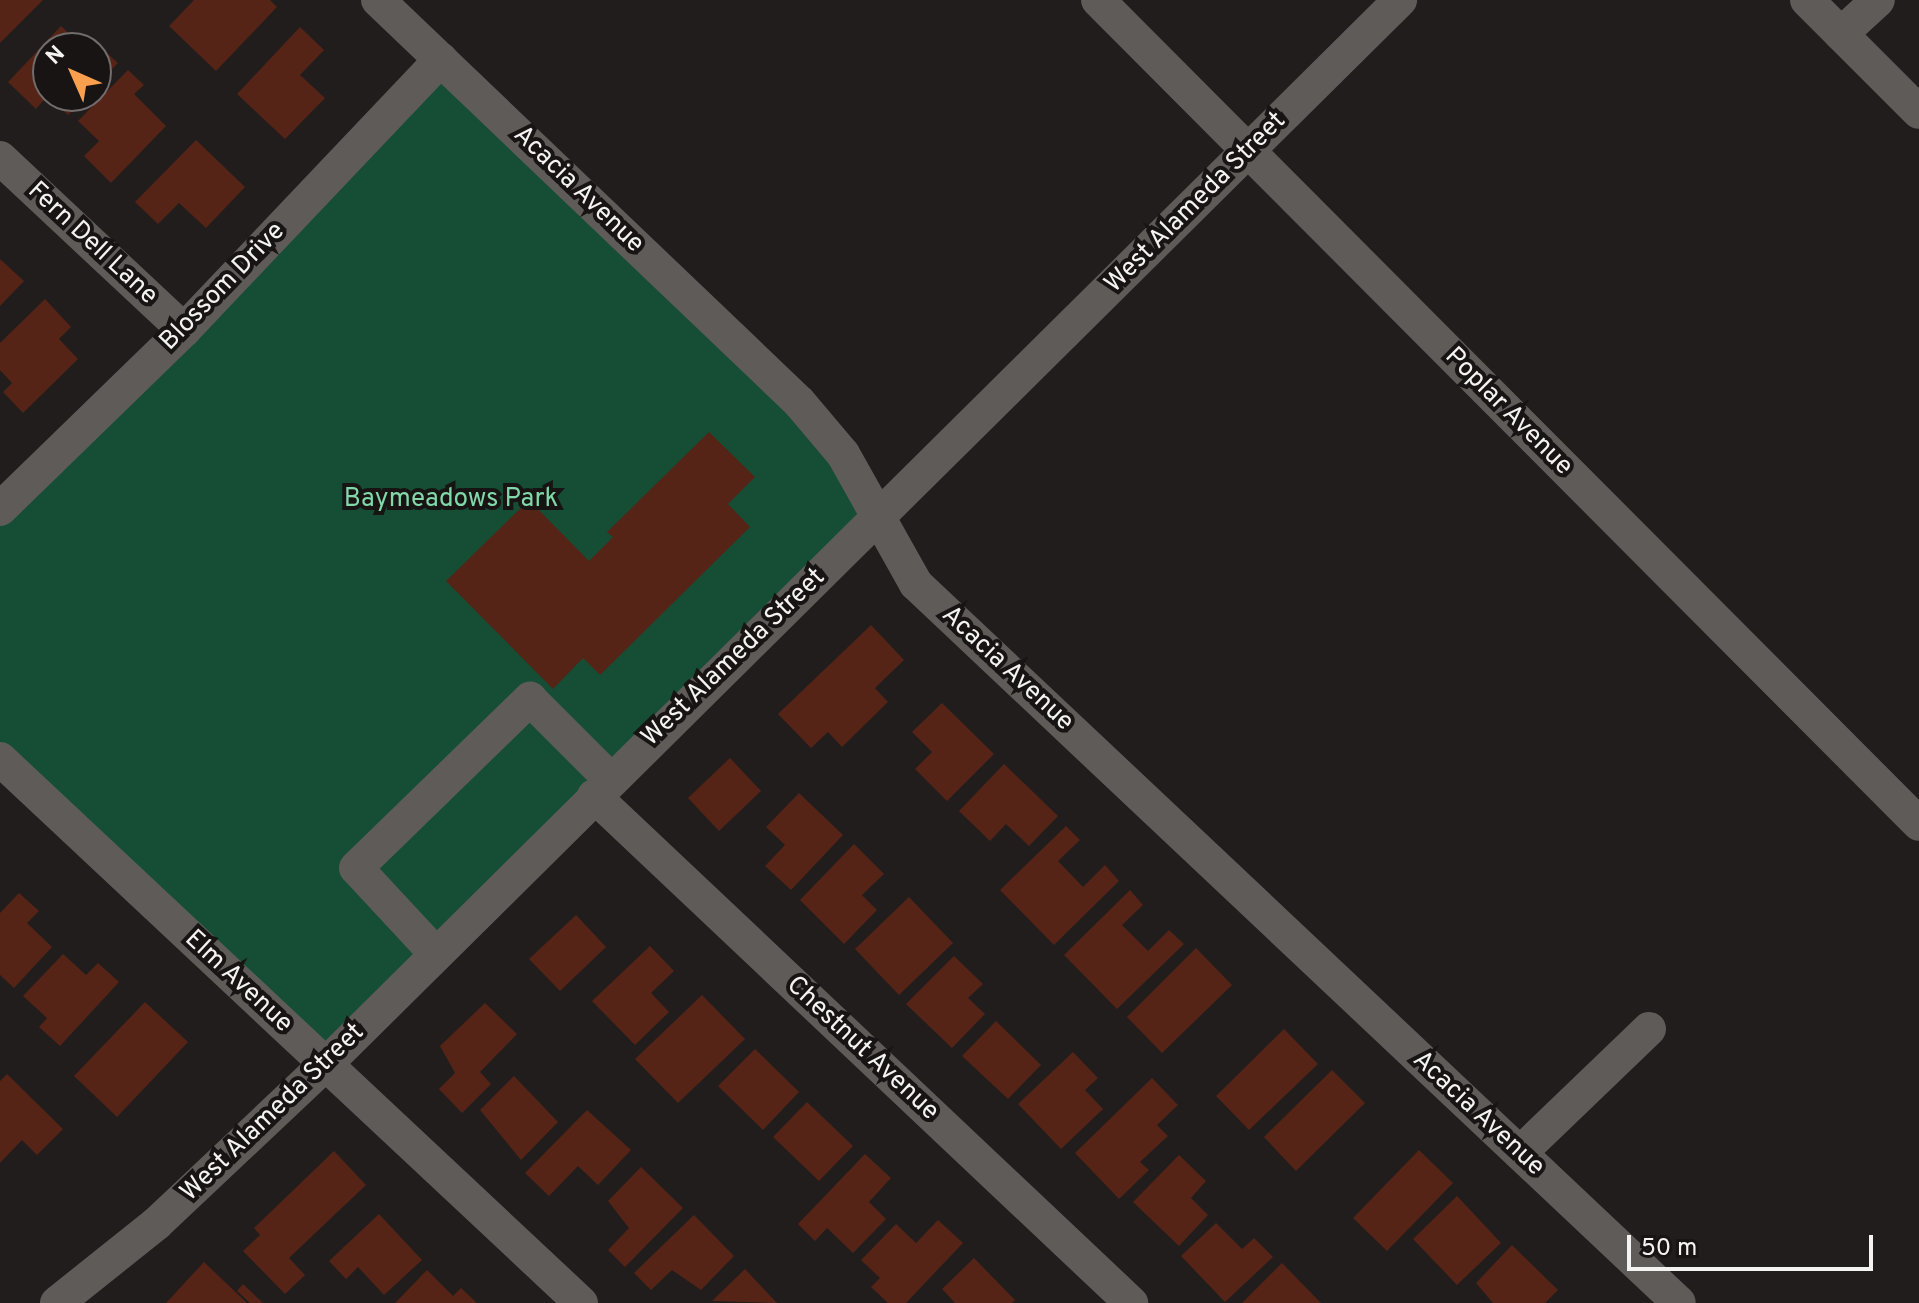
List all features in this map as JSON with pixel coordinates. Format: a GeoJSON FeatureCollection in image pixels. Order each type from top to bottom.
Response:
{"type":"FeatureCollection","features":[{"type":"Feature","properties":{"kind":"street","name":"Acacia Avenue"},"geometry":{"type":"LineString","coordinates":[[378,0],[799,402],[843,454],[876,518],[916,584],[1679,1303]]}},
{"type":"Feature","properties":{"kind":"street","name":"Poplar Avenue"},"geometry":{"type":"LineString","coordinates":[[1098,0],[1919,824]]}},
{"type":"Feature","properties":{"kind":"street","name":"West Alameda Street"},"geometry":{"type":"LineString","coordinates":[[57,1303],[156,1224],[326,1064],[1400,0]]}},
{"type":"Feature","properties":{"kind":"street"},"geometry":{"type":"LineString","coordinates":[[1807,0],[1919,112]]}},
{"type":"Feature","properties":{"kind":"street"},"geometry":{"type":"LineString","coordinates":[[1841,34],[1878,0]]}},
{"type":"Feature","properties":{"kind":"street","name":"Blossom Drive"},"geometry":{"type":"LineString","coordinates":[[0,509],[184,330],[441,59]]}},
{"type":"Feature","properties":{"kind":"street","name":"Fern Dell Lane"},"geometry":{"type":"LineString","coordinates":[[0,158],[184,330]]}},
{"type":"Feature","properties":{"kind":"street","name":"Chestnut Avenue"},"geometry":{"type":"LineString","coordinates":[[436,954],[356,868],[530,699],[602,788],[1131,1303]]}},
{"type":"Feature","properties":{"kind":"street","name":"Elm Avenue"},"geometry":{"type":"LineString","coordinates":[[0,759],[581,1303]]}},
{"type":"Feature","properties":{"kind":"street"},"geometry":{"type":"LineString","coordinates":[[1520,1153],[1649,1029]]}},
{"type":"Feature","properties":{"kind":"green space","name":"Baymeadows Park"},"geometry":{"type":"Polygon","coordinates":[[[441,59],[798,402],[876,518],[326,1064],[0,759],[0,509],[441,59]]]}},
{"type":"Feature","properties":{"kind":"building"},"geometry":{"type":"Polygon","coordinates":[[[0,0],[43,0],[0,43],[0,0]]]}},
{"type":"Feature","properties":{"kind":"building"},"geometry":{"type":"Polygon","coordinates":[[[194,0],[270,0],[277,7],[216,71],[169,26],[194,0]]]}},
{"type":"Feature","properties":{"kind":"building"},"geometry":{"type":"Polygon","coordinates":[[[300,27],[324,50],[300,75],[325,98],[285,139],[237,94],[300,27]]]}},
{"type":"Feature","properties":{"kind":"building"},"geometry":{"type":"Polygon","coordinates":[[[32,57],[32,105],[8,82],[32,57]]]}},
{"type":"Feature","properties":{"kind":"building"},"geometry":{"type":"Polygon","coordinates":[[[128,70],[144,85],[134,94],[166,126],[111,183],[84,156],[99,141],[78,121],[87,112],[112,112],[112,86],[128,70]]]}},
{"type":"Feature","properties":{"kind":"building"},"geometry":{"type":"Polygon","coordinates":[[[196,140],[245,187],[206,228],[179,203],[158,224],[135,202],[196,140]]]}},
{"type":"Feature","properties":{"kind":"building"},"geometry":{"type":"Polygon","coordinates":[[[0,259],[24,281],[0,306],[0,259]]]}},
{"type":"Feature","properties":{"kind":"building"},"geometry":{"type":"Polygon","coordinates":[[[45,299],[71,327],[59,339],[78,359],[23,413],[3,392],[12,383],[0,370],[0,343],[45,299]]]}},
{"type":"Feature","properties":{"kind":"building"},"geometry":{"type":"Polygon","coordinates":[[[709,432],[755,477],[728,504],[750,527],[600,675],[583,658],[553,689],[446,581],[529,500],[589,561],[613,537],[607,532],[709,432]]]}},
{"type":"Feature","properties":{"kind":"building"},"geometry":{"type":"Polygon","coordinates":[[[871,625],[904,660],[875,688],[888,702],[842,747],[828,732],[811,748],[778,714],[871,625]]]}},
{"type":"Feature","properties":{"kind":"building"},"geometry":{"type":"Polygon","coordinates":[[[942,703],[994,754],[947,801],[915,769],[932,752],[912,732],[942,703]]]}},
{"type":"Feature","properties":{"kind":"building"},"geometry":{"type":"Polygon","coordinates":[[[730,758],[761,791],[719,831],[688,798],[730,758]]]}},
{"type":"Feature","properties":{"kind":"building"},"geometry":{"type":"Polygon","coordinates":[[[1004,764],[1058,816],[1029,846],[1006,824],[990,841],[959,811],[1004,764]]]}},
{"type":"Feature","properties":{"kind":"building"},"geometry":{"type":"Polygon","coordinates":[[[799,793],[843,835],[791,890],[765,866],[785,845],[766,827],[799,793]]]}},
{"type":"Feature","properties":{"kind":"building"},"geometry":{"type":"Polygon","coordinates":[[[1066,826],[1080,840],[1058,861],[1083,887],[1105,865],[1119,881],[1054,945],[1000,890],[1066,826]]]}},
{"type":"Feature","properties":{"kind":"building"},"geometry":{"type":"Polygon","coordinates":[[[854,844],[884,874],[862,895],[877,910],[844,944],[800,900],[854,844]]]}},
{"type":"Feature","properties":{"kind":"building"},"geometry":{"type":"Polygon","coordinates":[[[1130,890],[1143,905],[1122,925],[1148,951],[1169,930],[1184,944],[1117,1009],[1064,955],[1130,890]]]}},
{"type":"Feature","properties":{"kind":"building"},"geometry":{"type":"Polygon","coordinates":[[[19,893],[39,911],[27,923],[52,947],[14,988],[0,975],[0,913],[19,893]]]}},
{"type":"Feature","properties":{"kind":"building"},"geometry":{"type":"Polygon","coordinates":[[[909,897],[953,943],[899,995],[855,949],[909,897]]]}},
{"type":"Feature","properties":{"kind":"building"},"geometry":{"type":"Polygon","coordinates":[[[576,915],[606,947],[560,991],[529,959],[576,915]]]}},
{"type":"Feature","properties":{"kind":"building"},"geometry":{"type":"Polygon","coordinates":[[[650,946],[674,971],[651,993],[669,1012],[635,1045],[592,1001],[650,946]]]}},
{"type":"Feature","properties":{"kind":"building"},"geometry":{"type":"Polygon","coordinates":[[[1196,948],[1232,985],[1162,1053],[1127,1017],[1196,948]]]}},
{"type":"Feature","properties":{"kind":"building"},"geometry":{"type":"Polygon","coordinates":[[[63,954],[86,975],[98,963],[119,982],[60,1046],[39,1027],[47,1018],[23,996],[63,954]]]}},
{"type":"Feature","properties":{"kind":"building"},"geometry":{"type":"Polygon","coordinates":[[[954,956],[983,984],[968,998],[985,1014],[952,1048],[906,1004],[954,956]]]}},
{"type":"Feature","properties":{"kind":"building"},"geometry":{"type":"Polygon","coordinates":[[[702,995],[745,1039],[678,1103],[635,1059],[702,995]]]}},
{"type":"Feature","properties":{"kind":"building"},"geometry":{"type":"Polygon","coordinates":[[[145,1002],[188,1042],[117,1117],[74,1076],[145,1002]]]}},
{"type":"Feature","properties":{"kind":"building"},"geometry":{"type":"Polygon","coordinates":[[[485,1003],[517,1034],[480,1072],[491,1084],[462,1113],[439,1089],[455,1073],[440,1046],[485,1003]]]}},
{"type":"Feature","properties":{"kind":"building"},"geometry":{"type":"Polygon","coordinates":[[[996,1021],[1041,1065],[1008,1099],[962,1056],[996,1021]]]}},
{"type":"Feature","properties":{"kind":"building"},"geometry":{"type":"Polygon","coordinates":[[[1284,1029],[1318,1064],[1249,1130],[1216,1096],[1284,1029]]]}},
{"type":"Feature","properties":{"kind":"building"},"geometry":{"type":"Polygon","coordinates":[[[755,1049],[799,1092],[763,1130],[718,1086],[755,1049]]]}},
{"type":"Feature","properties":{"kind":"building"},"geometry":{"type":"Polygon","coordinates":[[[1073,1052],[1098,1078],[1085,1090],[1103,1109],[1061,1149],[1018,1104],[1073,1052]]]}},
{"type":"Feature","properties":{"kind":"building"},"geometry":{"type":"Polygon","coordinates":[[[1332,1070],[1365,1103],[1296,1171],[1264,1137],[1332,1070]]]}},
{"type":"Feature","properties":{"kind":"building"},"geometry":{"type":"Polygon","coordinates":[[[7,1074],[63,1129],[37,1155],[22,1140],[0,1163],[0,1081],[7,1074]]]}},
{"type":"Feature","properties":{"kind":"building"},"geometry":{"type":"Polygon","coordinates":[[[514,1076],[558,1122],[521,1160],[480,1110],[514,1076]]]}},
{"type":"Feature","properties":{"kind":"building"},"geometry":{"type":"Polygon","coordinates":[[[1152,1078],[1178,1105],[1157,1125],[1168,1136],[1140,1162],[1149,1170],[1119,1199],[1075,1153],[1152,1078]]]}},
{"type":"Feature","properties":{"kind":"building"},"geometry":{"type":"Polygon","coordinates":[[[807,1102],[853,1146],[819,1181],[773,1137],[807,1102]]]}},
{"type":"Feature","properties":{"kind":"building"},"geometry":{"type":"Polygon","coordinates":[[[587,1110],[631,1150],[598,1185],[578,1166],[549,1196],[525,1173],[587,1110]]]}},
{"type":"Feature","properties":{"kind":"building"},"geometry":{"type":"Polygon","coordinates":[[[1419,1150],[1453,1183],[1387,1251],[1353,1218],[1419,1150]]]}},
{"type":"Feature","properties":{"kind":"building"},"geometry":{"type":"Polygon","coordinates":[[[334,1151],[366,1185],[289,1258],[305,1275],[285,1294],[243,1251],[260,1235],[254,1228],[334,1151]]]}},
{"type":"Feature","properties":{"kind":"building"},"geometry":{"type":"Polygon","coordinates":[[[865,1154],[891,1178],[869,1202],[886,1219],[853,1253],[827,1228],[815,1241],[798,1224],[865,1154]]]}},
{"type":"Feature","properties":{"kind":"building"},"geometry":{"type":"Polygon","coordinates":[[[1179,1155],[1206,1181],[1191,1198],[1208,1215],[1179,1246],[1133,1202],[1179,1155]]]}},
{"type":"Feature","properties":{"kind":"building"},"geometry":{"type":"Polygon","coordinates":[[[641,1167],[683,1208],[625,1267],[608,1250],[629,1228],[608,1201],[641,1167]]]}},
{"type":"Feature","properties":{"kind":"building"},"geometry":{"type":"Polygon","coordinates":[[[1457,1196],[1501,1243],[1457,1285],[1413,1239],[1457,1196]]]}},
{"type":"Feature","properties":{"kind":"building"},"geometry":{"type":"Polygon","coordinates":[[[379,1214],[422,1260],[384,1295],[358,1267],[346,1279],[329,1261],[379,1214]]]}},
{"type":"Feature","properties":{"kind":"building"},"geometry":{"type":"Polygon","coordinates":[[[694,1215],[734,1256],[701,1290],[672,1270],[651,1290],[634,1273],[694,1215]]]}},
{"type":"Feature","properties":{"kind":"building"},"geometry":{"type":"Polygon","coordinates":[[[938,1220],[963,1243],[906,1303],[888,1303],[871,1287],[880,1278],[861,1260],[896,1224],[916,1243],[938,1220]]]}},
{"type":"Feature","properties":{"kind":"building"},"geometry":{"type":"Polygon","coordinates":[[[1216,1223],[1242,1249],[1254,1238],[1273,1257],[1225,1302],[1181,1256],[1216,1223]]]}},
{"type":"Feature","properties":{"kind":"building"},"geometry":{"type":"Polygon","coordinates":[[[1512,1245],[1558,1290],[1545,1303],[1493,1303],[1476,1283],[1512,1245]]]}},
{"type":"Feature","properties":{"kind":"building"},"geometry":{"type":"Polygon","coordinates":[[[974,1258],[1015,1300],[1012,1303],[955,1303],[942,1289],[974,1258]]]}},
{"type":"Feature","properties":{"kind":"building"},"geometry":{"type":"Polygon","coordinates":[[[204,1262],[247,1303],[166,1303],[204,1262]]]}},
{"type":"Feature","properties":{"kind":"building"},"geometry":{"type":"Polygon","coordinates":[[[1282,1263],[1321,1303],[1242,1303],[1282,1263]]]}},
{"type":"Feature","properties":{"kind":"building"},"geometry":{"type":"Polygon","coordinates":[[[745,1269],[777,1303],[712,1301],[745,1269]]]}},
{"type":"Feature","properties":{"kind":"building"},"geometry":{"type":"Polygon","coordinates":[[[427,1270],[453,1296],[461,1288],[477,1303],[395,1303],[427,1270]]]}},
{"type":"Feature","properties":{"kind":"building"},"geometry":{"type":"Polygon","coordinates":[[[243,1284],[263,1303],[250,1303],[237,1291],[243,1284]]]}}]}
